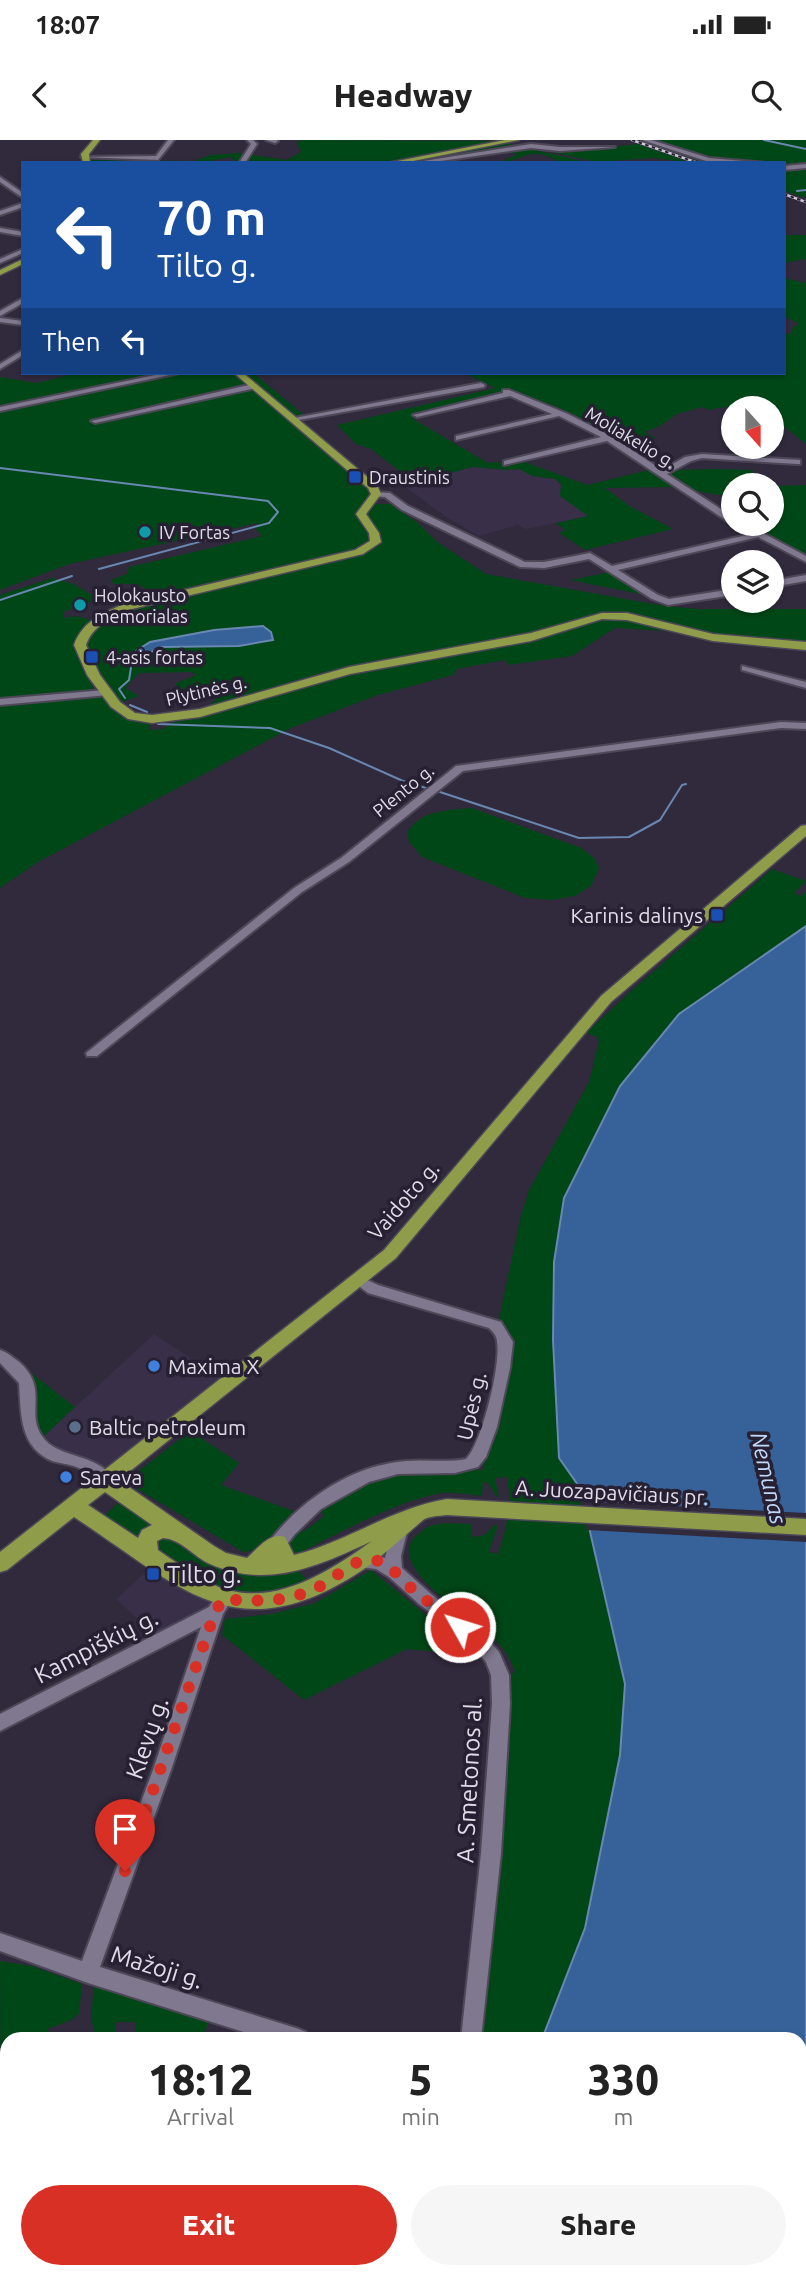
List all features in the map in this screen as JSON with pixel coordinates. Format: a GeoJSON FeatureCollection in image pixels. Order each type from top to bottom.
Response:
{"type":"FeatureCollection","features":[{"type":"Feature","properties":{"kind":"main road"},"geometry":{"type":"LineString","coordinates":[[86,160],[97,140]]}},
{"type":"Feature","properties":{"kind":"main road"},"geometry":{"type":"LineString","coordinates":[[401,161],[516,140]]}},
{"type":"Feature","properties":{"kind":"main road"},"geometry":{"type":"LineString","coordinates":[[0,273],[21,262]]}},
{"type":"Feature","properties":{"kind":"main road"},"geometry":{"type":"LineString","coordinates":[[240,375],[369,483],[376,494]]}},
{"type":"Feature","properties":{"kind":"main road","name":"Plytinės g."},"geometry":{"type":"LineString","coordinates":[[376,494],[362,512],[376,536],[376,542],[370,548],[154,599],[118,610],[98,621],[82,636],[80,645],[105,693],[119,709],[132,716],[155,719],[182,716],[325,676],[533,637],[587,619],[610,615],[634,618],[703,637],[806,646]]}},
{"type":"Feature","properties":{"kind":"main road","name":"Vaidoto g."},"geometry":{"type":"LineString","coordinates":[[0,1564],[359,1281],[409,1234],[606,999],[806,829]]}},
{"type":"Feature","properties":{"kind":"main road"},"geometry":{"type":"LineString","coordinates":[[106,1480],[120,1494],[222,1560],[252,1566],[294,1564]]}},
{"type":"Feature","properties":{"kind":"main road"},"geometry":{"type":"LineString","coordinates":[[73,1506],[201,1589],[219,1606],[280,1601],[311,1591],[399,1532],[417,1514]]}},
{"type":"Feature","properties":{"kind":"main road","name":"A. Juozapavičiaus pr."},"geometry":{"type":"LineString","coordinates":[[294,1564],[334,1550],[370,1531],[417,1514],[447,1507],[806,1527]]}},
{"type":"Feature","properties":{"kind":"main road"},"geometry":{"type":"LineString","coordinates":[[148,1554],[146,1544],[149,1536],[161,1530],[177,1531]]}},
{"type":"Feature","properties":{"kind":"main road"},"geometry":{"type":"LineString","coordinates":[[278,1543],[280,1554],[312,1573],[314,1581],[311,1591]]}},
{"type":"Feature","properties":{"kind":"main road"},"geometry":{"type":"LineString","coordinates":[[252,1566],[278,1543]]}},
{"type":"Feature","properties":{"kind":"street"},"geometry":{"type":"LineString","coordinates":[[86,160],[158,158],[171,140]]}},
{"type":"Feature","properties":{"kind":"street"},"geometry":{"type":"LineString","coordinates":[[243,161],[254,144],[250,140]]}},
{"type":"Feature","properties":{"kind":"street"},"geometry":{"type":"LineString","coordinates":[[269,140],[275,141]]}},
{"type":"Feature","properties":{"kind":"street"},"geometry":{"type":"LineString","coordinates":[[645,140],[709,160],[733,161]]}},
{"type":"Feature","properties":{"kind":"street"},"geometry":{"type":"LineString","coordinates":[[428,161],[525,147],[612,147]]}},
{"type":"Feature","properties":{"kind":"street"},"geometry":{"type":"LineString","coordinates":[[786,168],[806,166]]}},
{"type":"Feature","properties":{"kind":"street"},"geometry":{"type":"LineString","coordinates":[[0,180],[21,196]]}},
{"type":"Feature","properties":{"kind":"street"},"geometry":{"type":"LineString","coordinates":[[0,213],[21,206]]}},
{"type":"Feature","properties":{"kind":"street"},"geometry":{"type":"LineString","coordinates":[[0,230],[21,234]]}},
{"type":"Feature","properties":{"kind":"street"},"geometry":{"type":"LineString","coordinates":[[0,261],[21,252]]}},
{"type":"Feature","properties":{"kind":"street"},"geometry":{"type":"LineString","coordinates":[[0,314],[21,301]]}},
{"type":"Feature","properties":{"kind":"street"},"geometry":{"type":"LineString","coordinates":[[0,320],[21,323]]}},
{"type":"Feature","properties":{"kind":"street"},"geometry":{"type":"LineString","coordinates":[[0,367],[21,353]]}},
{"type":"Feature","properties":{"kind":"street"},"geometry":{"type":"LineString","coordinates":[[0,409],[165,375]]}},
{"type":"Feature","properties":{"kind":"street"},"geometry":{"type":"LineString","coordinates":[[293,419],[481,384]]}},
{"type":"Feature","properties":{"kind":"street"},"geometry":{"type":"LineString","coordinates":[[95,421],[253,386]]}},
{"type":"Feature","properties":{"kind":"street","name":"Moliakelio g."},"geometry":{"type":"LineString","coordinates":[[417,415],[508,393],[560,414],[608,438],[721,513]]}},
{"type":"Feature","properties":{"kind":"street"},"geometry":{"type":"LineString","coordinates":[[459,438],[560,414]]}},
{"type":"Feature","properties":{"kind":"street"},"geometry":{"type":"LineString","coordinates":[[507,463],[608,438]]}},
{"type":"Feature","properties":{"kind":"street"},"geometry":{"type":"LineString","coordinates":[[662,473],[688,459],[702,456],[797,461]]}},
{"type":"Feature","properties":{"kind":"street"},"geometry":{"type":"LineString","coordinates":[[376,494],[387,495],[405,508],[516,563],[536,566],[590,556],[655,597],[668,602],[721,594]]}},
{"type":"Feature","properties":{"kind":"street"},"geometry":{"type":"LineString","coordinates":[[610,569],[752,536]]}},
{"type":"Feature","properties":{"kind":"street","name":"Moliakelio g."},"geometry":{"type":"LineString","coordinates":[[758,536],[806,559]]}},
{"type":"Feature","properties":{"kind":"street"},"geometry":{"type":"LineString","coordinates":[[784,582],[806,578]]}},
{"type":"Feature","properties":{"kind":"street"},"geometry":{"type":"LineString","coordinates":[[745,668],[806,685]]}},
{"type":"Feature","properties":{"kind":"street"},"geometry":{"type":"LineString","coordinates":[[0,702],[105,693]]}},
{"type":"Feature","properties":{"kind":"street","name":"Plento g."},"geometry":{"type":"LineString","coordinates":[[92,1053],[460,768],[780,724],[806,726]]}},
{"type":"Feature","properties":{"kind":"street","name":"Upės g."},"geometry":{"type":"LineString","coordinates":[[278,1543],[319,1501],[360,1481],[398,1468],[471,1464],[481,1455],[499,1391],[505,1341],[499,1329],[494,1324],[400,1297],[359,1281]]}},
{"type":"Feature","properties":{"kind":"street"},"geometry":{"type":"LineString","coordinates":[[0,1355],[18,1370],[27,1382],[29,1421],[35,1439],[52,1454],[84,1463],[106,1480]]}},
{"type":"Feature","properties":{"kind":"street"},"geometry":{"type":"LineString","coordinates":[[394,1569],[393,1556],[399,1532]]}},
{"type":"Feature","properties":{"kind":"street"},"geometry":{"type":"LineString","coordinates":[[359,1561],[374,1559],[394,1569]]}},
{"type":"Feature","properties":{"kind":"street","name":"A. Smetonos al."},"geometry":{"type":"LineString","coordinates":[[394,1569],[407,1584],[486,1650],[500,1675],[492,1848],[472,2032]]}},
{"type":"Feature","properties":{"kind":"street","name":"Kampiškių g."},"geometry":{"type":"LineString","coordinates":[[0,1723],[219,1606]]}},
{"type":"Feature","properties":{"kind":"street","name":"Klevų g."},"geometry":{"type":"LineString","coordinates":[[88,1973],[219,1606]]}},
{"type":"Feature","properties":{"kind":"street","name":"Mažoji g."},"geometry":{"type":"LineString","coordinates":[[0,1942],[88,1973],[277,2032]]}},
{"type":"Feature","properties":{"kind":"shaded area"},"geometry":{"type":"Polygon","coordinates":[[[473,467],[519,469],[555,479],[588,516],[526,529],[518,525],[479,536],[446,517],[403,485],[473,467]]]}},
{"type":"Feature","properties":{"kind":"shaded area"},"geometry":{"type":"Polygon","coordinates":[[[154,1334],[223,1380],[109,1469],[65,1452],[44,1436],[154,1334]]]}},
{"type":"Feature","properties":{"kind":"shaded area"},"geometry":{"type":"Polygon","coordinates":[[[149,1569],[169,1583],[209,1600],[210,1607],[157,1637],[116,1599],[149,1569]]]}},
{"type":"Feature","properties":{"kind":"green space"},"geometry":{"type":"Polygon","coordinates":[[[301,140],[502,141],[396,161],[235,161],[231,157],[194,161],[210,155],[239,153],[287,160],[301,152],[297,143],[301,140]]]}},
{"type":"Feature","properties":{"kind":"green space"},"geometry":{"type":"Polygon","coordinates":[[[638,140],[806,140],[806,198],[786,192],[786,161],[698,161],[638,140]]]}},
{"type":"Feature","properties":{"kind":"green space"},"geometry":{"type":"Polygon","coordinates":[[[505,143],[582,161],[557,161],[536,154],[502,161],[518,154],[494,150],[407,161],[505,143]]]}},
{"type":"Feature","properties":{"kind":"green space"},"geometry":{"type":"Polygon","coordinates":[[[638,144],[686,161],[653,158],[591,161],[528,147],[571,151],[638,144]]]}},
{"type":"Feature","properties":{"kind":"green space"},"geometry":{"type":"Polygon","coordinates":[[[90,160],[194,161],[91,161],[90,160]]]}},
{"type":"Feature","properties":{"kind":"green space"},"geometry":{"type":"Polygon","coordinates":[[[786,235],[806,235],[806,259],[786,263],[786,235]]]}},
{"type":"Feature","properties":{"kind":"green space"},"geometry":{"type":"Polygon","coordinates":[[[786,278],[806,283],[806,444],[784,427],[784,396],[721,396],[721,408],[709,410],[702,407],[677,414],[660,426],[644,432],[656,438],[623,445],[568,412],[523,396],[488,396],[413,414],[417,417],[413,419],[488,463],[499,462],[505,466],[522,461],[587,485],[653,469],[677,487],[605,488],[631,507],[673,529],[585,550],[559,533],[566,530],[556,523],[588,516],[560,496],[561,484],[555,479],[532,476],[519,469],[473,467],[403,485],[399,482],[404,477],[401,472],[371,449],[356,444],[337,425],[495,388],[468,375],[786,375],[786,335],[792,332],[793,327],[799,324],[786,317],[786,278]]]}},
{"type":"Feature","properties":{"kind":"green space"},"geometry":{"type":"Polygon","coordinates":[[[69,375],[236,375],[367,486],[370,498],[360,509],[359,517],[371,537],[370,543],[346,553],[159,595],[136,584],[114,584],[110,580],[127,574],[129,567],[262,536],[256,529],[258,523],[69,564],[0,590],[0,377],[37,383],[69,375]]]}},
{"type":"Feature","properties":{"kind":"green space"},"geometry":{"type":"Polygon","coordinates":[[[245,375],[255,375],[304,415],[295,416],[245,375]]]}},
{"type":"Feature","properties":{"kind":"green space"},"geometry":{"type":"Polygon","coordinates":[[[673,470],[752,470],[754,473],[721,473],[721,495],[680,485],[669,473],[673,470]]]}},
{"type":"Feature","properties":{"kind":"green space"},"geometry":{"type":"Polygon","coordinates":[[[806,485],[806,557],[766,536],[784,536],[784,486],[806,485]]]}},
{"type":"Feature","properties":{"kind":"green space"},"geometry":{"type":"Polygon","coordinates":[[[376,504],[390,504],[418,523],[436,541],[486,574],[665,606],[721,609],[721,613],[784,613],[784,609],[806,609],[806,644],[709,634],[623,613],[597,613],[523,636],[325,672],[214,706],[211,703],[216,700],[206,692],[191,693],[174,684],[196,675],[191,672],[139,673],[125,688],[139,696],[118,703],[96,672],[88,653],[86,635],[99,624],[135,606],[372,549],[380,539],[367,514],[369,508],[376,504]],[[234,628],[150,642],[136,651],[133,661],[162,647],[239,646],[272,639],[234,628]]]}},
{"type":"Feature","properties":{"kind":"green space"},"geometry":{"type":"Polygon","coordinates":[[[611,572],[650,596],[570,580],[611,572]]]}},
{"type":"Feature","properties":{"kind":"green space"},"geometry":{"type":"Polygon","coordinates":[[[52,578],[73,584],[106,603],[90,602],[63,612],[63,618],[76,616],[91,620],[75,639],[94,691],[0,700],[0,595],[52,578]]]}},
{"type":"Feature","properties":{"kind":"green space"},"geometry":{"type":"Polygon","coordinates":[[[599,618],[629,619],[668,631],[615,628],[572,656],[509,665],[505,660],[457,669],[453,675],[378,695],[291,728],[38,862],[0,888],[0,703],[100,696],[123,717],[151,722],[149,730],[163,729],[175,721],[328,679],[526,642],[599,618]]]}},
{"type":"Feature","properties":{"kind":"green space"},"geometry":{"type":"Polygon","coordinates":[[[472,808],[581,848],[594,858],[599,868],[591,886],[575,896],[552,900],[525,898],[422,857],[409,842],[407,832],[420,819],[436,812],[472,808]]]}},
{"type":"Feature","properties":{"kind":"green space"},"geometry":{"type":"Polygon","coordinates":[[[772,869],[806,881],[794,893],[801,896],[806,891],[806,926],[679,1014],[620,1086],[564,1198],[554,1262],[553,1340],[559,1458],[580,1488],[625,1684],[620,1755],[585,1928],[545,2032],[479,2032],[509,1674],[515,1672],[503,1648],[420,1576],[411,1561],[409,1548],[416,1536],[431,1526],[448,1523],[472,1524],[472,1537],[485,1535],[494,1525],[498,1525],[489,1552],[498,1554],[508,1516],[507,1477],[495,1478],[499,1497],[488,1483],[483,1482],[482,1496],[444,1493],[410,1501],[301,1552],[292,1553],[286,1542],[299,1529],[303,1532],[324,1516],[319,1509],[367,1482],[410,1471],[483,1470],[500,1395],[498,1323],[521,1215],[529,1190],[589,1082],[599,1041],[597,1037],[586,1033],[772,869]]]}},
{"type":"Feature","properties":{"kind":"green space"},"geometry":{"type":"Polygon","coordinates":[[[26,1369],[75,1407],[44,1436],[39,1428],[33,1385],[26,1369]]]}},
{"type":"Feature","properties":{"kind":"green space"},"geometry":{"type":"Polygon","coordinates":[[[190,1431],[239,1463],[221,1485],[299,1513],[263,1549],[243,1552],[131,1483],[132,1476],[190,1431]]]}},
{"type":"Feature","properties":{"kind":"green space"},"geometry":{"type":"Polygon","coordinates":[[[120,1501],[156,1525],[140,1540],[103,1517],[120,1501]]]}},
{"type":"Feature","properties":{"kind":"green space"},"geometry":{"type":"Polygon","coordinates":[[[169,1538],[200,1560],[222,1569],[264,1573],[298,1570],[307,1580],[305,1584],[268,1595],[237,1593],[207,1582],[154,1548],[157,1539],[169,1538]]]}},
{"type":"Feature","properties":{"kind":"green space"},"geometry":{"type":"Polygon","coordinates":[[[371,1570],[476,1656],[407,1649],[304,1700],[222,1635],[225,1619],[271,1614],[315,1603],[371,1570]]]}},
{"type":"Feature","properties":{"kind":"green space"},"geometry":{"type":"Polygon","coordinates":[[[0,1961],[32,1966],[82,1984],[79,2014],[71,2020],[48,2029],[49,2032],[0,2032],[0,1961]]]}},
{"type":"Feature","properties":{"kind":"green space"},"geometry":{"type":"Polygon","coordinates":[[[94,1980],[210,2020],[205,2032],[136,2032],[135,2022],[116,2022],[116,2032],[94,2032],[91,2019],[94,1980]]]}},
{"type":"Feature","properties":{"kind":"water"},"geometry":{"type":"Polygon","coordinates":[[[263,626],[271,632],[273,640],[239,646],[162,647],[132,661],[136,651],[150,642],[214,630],[263,626]]]}},
{"type":"Feature","properties":{"kind":"water","name":"Nemunas"},"geometry":{"type":"Polygon","coordinates":[[[806,926],[806,2032],[545,2032],[585,1928],[620,1755],[625,1684],[580,1488],[559,1458],[553,1340],[554,1262],[564,1198],[620,1086],[679,1014],[806,926]]]}},
{"type":"Feature","properties":{"kind":"pier"},"geometry":{"type":"Polygon","coordinates":[[[580,1501],[806,1513],[806,1542],[587,1530],[580,1501]]]}},
{"type":"Feature","properties":{"kind":"waterway"},"geometry":{"type":"LineString","coordinates":[[764,140],[806,149]]}},
{"type":"Feature","properties":{"kind":"waterway"},"geometry":{"type":"LineString","coordinates":[[797,191],[806,190]]}},
{"type":"Feature","properties":{"kind":"waterway"},"geometry":{"type":"LineString","coordinates":[[0,468],[268,501],[278,512],[269,523],[99,569]]}},
{"type":"Feature","properties":{"kind":"waterway"},"geometry":{"type":"LineString","coordinates":[[0,600],[72,576]]}},
{"type":"Feature","properties":{"kind":"waterway"},"geometry":{"type":"LineString","coordinates":[[125,698],[119,689],[129,680],[132,661]]}},
{"type":"Feature","properties":{"kind":"waterway"},"geometry":{"type":"LineString","coordinates":[[130,705],[147,712]]}},
{"type":"Feature","properties":{"kind":"waterway"},"geometry":{"type":"LineString","coordinates":[[158,724],[270,728],[329,748],[403,781],[426,788]]}},
{"type":"Feature","properties":{"kind":"waterway"},"geometry":{"type":"LineString","coordinates":[[440,792],[579,838],[629,837],[660,820],[682,785],[686,784]]}},
{"type":"Feature","properties":{"kind":"railway"},"geometry":{"type":"LineString","coordinates":[[632,140],[692,161]]}},
{"type":"Feature","properties":{"kind":"railway"},"geometry":{"type":"LineString","coordinates":[[786,195],[806,202]]}},
{"type":"Feature","properties":{"kind":"place","name":"Draustinis"},"geometry":{"type":"Point","coordinates":[355,477]}},
{"type":"Feature","properties":{"kind":"place","name":"IV Fortas"},"geometry":{"type":"Point","coordinates":[145,532]}},
{"type":"Feature","properties":{"kind":"place","name":"Holokausto memorialas"},"geometry":{"type":"Point","coordinates":[80,605]}},
{"type":"Feature","properties":{"kind":"place","name":"4-asis fortas"},"geometry":{"type":"Point","coordinates":[92,657]}},
{"type":"Feature","properties":{"kind":"place","name":"Karinis dalinys"},"geometry":{"type":"Point","coordinates":[717,915]}},
{"type":"Feature","properties":{"kind":"place","name":"Maxima X"},"geometry":{"type":"Point","coordinates":[154,1366]}},
{"type":"Feature","properties":{"kind":"place","name":"Baltic petroleum"},"geometry":{"type":"Point","coordinates":[75,1427]}},
{"type":"Feature","properties":{"kind":"place","name":"Sareva"},"geometry":{"type":"Point","coordinates":[66,1477]}},
{"type":"Feature","properties":{"kind":"place","name":"Tilto g."},"geometry":{"type":"Point","coordinates":[153,1574]}},
{"type":"Feature","properties":{"kind":"route"},"geometry":{"type":"LineString","coordinates":[[125,1871],[215,1612],[223,1599],[256,1602],[280,1601],[299,1596],[359,1561],[374,1559],[394,1569],[407,1584],[460,1627]]}}]}
